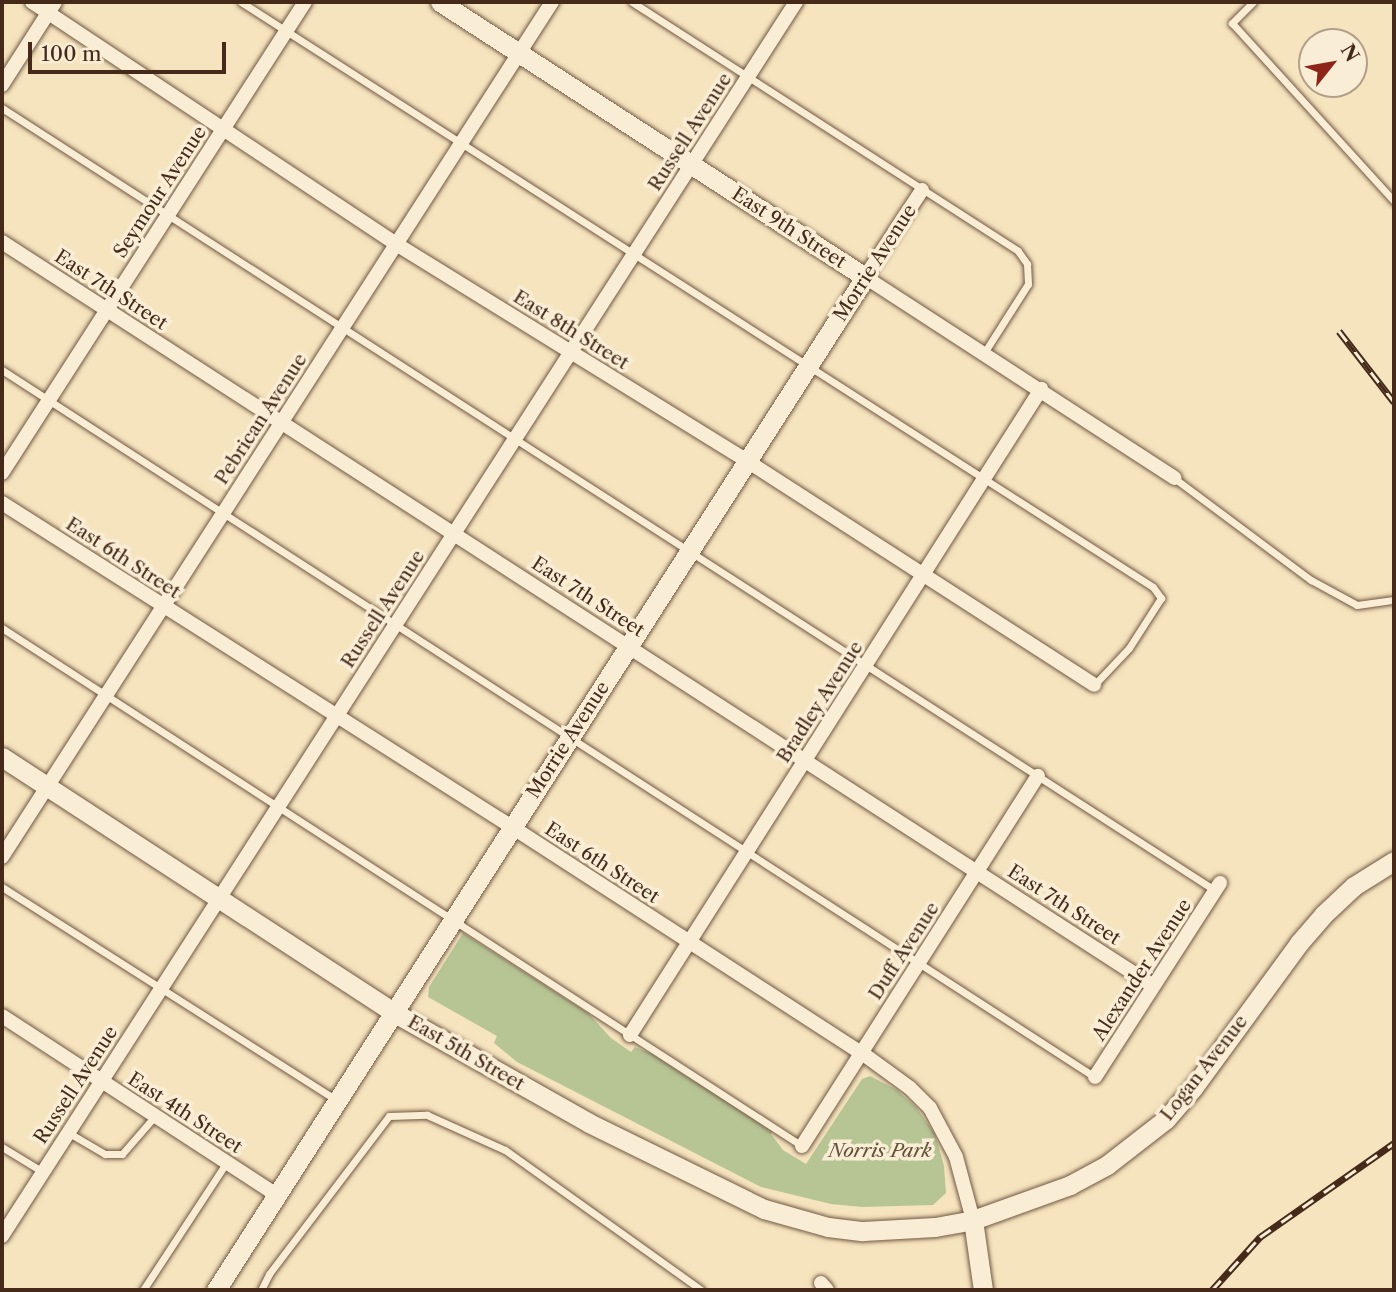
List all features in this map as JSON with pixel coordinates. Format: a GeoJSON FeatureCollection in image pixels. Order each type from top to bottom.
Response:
{"type":"FeatureCollection","features":[{"type":"Feature","properties":{"kind":"street","name":"East 8th Street"},"geometry":{"type":"LineString","coordinates":[[32,2],[51,7],[397,244],[747,461],[1094,685]]}},
{"type":"Feature","properties":{"kind":"street","name":"Seymour Avenue"},"geometry":{"type":"LineString","coordinates":[[2,473],[304,2]]}},
{"type":"Feature","properties":{"kind":"street","name":"East 9th Street"},"geometry":{"type":"LineString","coordinates":[[440,2],[1041,389],[1174,478]]}},
{"type":"Feature","properties":{"kind":"street","name":"Pebrican Avenue"},"geometry":{"type":"LineString","coordinates":[[2,857],[552,2]]}},
{"type":"Feature","properties":{"kind":"street","name":"Russell Avenue"},"geometry":{"type":"LineString","coordinates":[[2,1236],[796,2]]}},
{"type":"Feature","properties":{"kind":"street"},"geometry":{"type":"LineString","coordinates":[[2,85],[51,7]]}},
{"type":"Feature","properties":{"kind":"street","name":"Morrie Avenue"},"geometry":{"type":"LineString","coordinates":[[216,1290],[922,190]]}},
{"type":"Feature","properties":{"kind":"street","name":"East 7th Street"},"geometry":{"type":"LineString","coordinates":[[2,242],[1152,985]]}},
{"type":"Feature","properties":{"kind":"street","name":"Bradley Avenue"},"geometry":{"type":"LineString","coordinates":[[630,1035],[1041,389]]}},
{"type":"Feature","properties":{"kind":"street","name":"East 6th Street"},"geometry":{"type":"LineString","coordinates":[[2,503],[512,827],[862,1053],[910,1088],[930,1108],[956,1157],[973,1220]]}},
{"type":"Feature","properties":{"kind":"street","name":"East 5th Street"},"geometry":{"type":"LineString","coordinates":[[2,757],[393,1012],[589,1122],[764,1209],[788,1218],[828,1227],[863,1231],[935,1227],[973,1220]]}},
{"type":"Feature","properties":{"kind":"street","name":"Duff Avenue"},"geometry":{"type":"LineString","coordinates":[[802,1146],[1038,776]]}},
{"type":"Feature","properties":{"kind":"street","name":"Logan Avenue"},"geometry":{"type":"LineString","coordinates":[[973,1220],[1070,1185],[1107,1165],[1138,1143],[1166,1119],[1193,1088],[1298,943],[1323,915],[1354,886],[1394,861]]}},
{"type":"Feature","properties":{"kind":"street","name":"Alexander Avenue"},"geometry":{"type":"LineString","coordinates":[[1095,1077],[1152,985],[1218,887]]}},
{"type":"Feature","properties":{"kind":"street","name":"East 4th Street"},"geometry":{"type":"LineString","coordinates":[[2,1017],[276,1195]]}},
{"type":"Feature","properties":{"kind":"street"},"geometry":{"type":"LineString","coordinates":[[973,1220],[983,1290]]}},
{"type":"Feature","properties":{"kind":"lane"},"geometry":{"type":"LineString","coordinates":[[241,2],[1153,587],[1161,598],[1129,648],[1094,685]]}},
{"type":"Feature","properties":{"kind":"lane"},"geometry":{"type":"LineString","coordinates":[[632,2],[1018,251],[1027,264],[1028,284],[984,353]]}},
{"type":"Feature","properties":{"kind":"lane"},"geometry":{"type":"LineString","coordinates":[[1253,2],[1232,23],[1394,201]]}},
{"type":"Feature","properties":{"kind":"lane"},"geometry":{"type":"LineString","coordinates":[[2,108],[1038,776],[1218,887]]}},
{"type":"Feature","properties":{"kind":"lane"},"geometry":{"type":"LineString","coordinates":[[2,370],[1095,1077]]}},
{"type":"Feature","properties":{"kind":"lane"},"geometry":{"type":"LineString","coordinates":[[1174,478],[1311,580],[1357,605],[1394,600]]}},
{"type":"Feature","properties":{"kind":"lane"},"geometry":{"type":"LineString","coordinates":[[2,628],[802,1146]]}},
{"type":"Feature","properties":{"kind":"lane"},"geometry":{"type":"LineString","coordinates":[[2,887],[337,1100]]}},
{"type":"Feature","properties":{"kind":"lane"},"geometry":{"type":"LineString","coordinates":[[261,1290],[269,1275],[389,1116],[427,1115],[505,1150],[701,1290]]}},
{"type":"Feature","properties":{"kind":"lane"},"geometry":{"type":"LineString","coordinates":[[68,1133],[105,1154],[122,1154],[155,1116]]}},
{"type":"Feature","properties":{"kind":"lane"},"geometry":{"type":"LineString","coordinates":[[2,1147],[43,1172]]}},
{"type":"Feature","properties":{"kind":"lane"},"geometry":{"type":"LineString","coordinates":[[143,1290],[226,1163]]}},
{"type":"Feature","properties":{"kind":"green space","name":"Norris Park"},"geometry":{"type":"Polygon","coordinates":[[[463,933],[588,1013],[611,1038],[631,1052],[635,1047],[652,1054],[773,1131],[771,1134],[783,1150],[806,1164],[862,1079],[870,1076],[897,1090],[916,1107],[935,1134],[944,1166],[946,1193],[933,1205],[862,1207],[831,1204],[761,1187],[517,1062],[494,1043],[497,1036],[428,997],[429,987],[463,933]]]}},
{"type":"Feature","properties":{"kind":"railway"},"geometry":{"type":"LineString","coordinates":[[1339,331],[1394,402]]}},
{"type":"Feature","properties":{"kind":"railway"},"geometry":{"type":"LineString","coordinates":[[1212,1290],[1260,1237],[1394,1143]]}}]}
